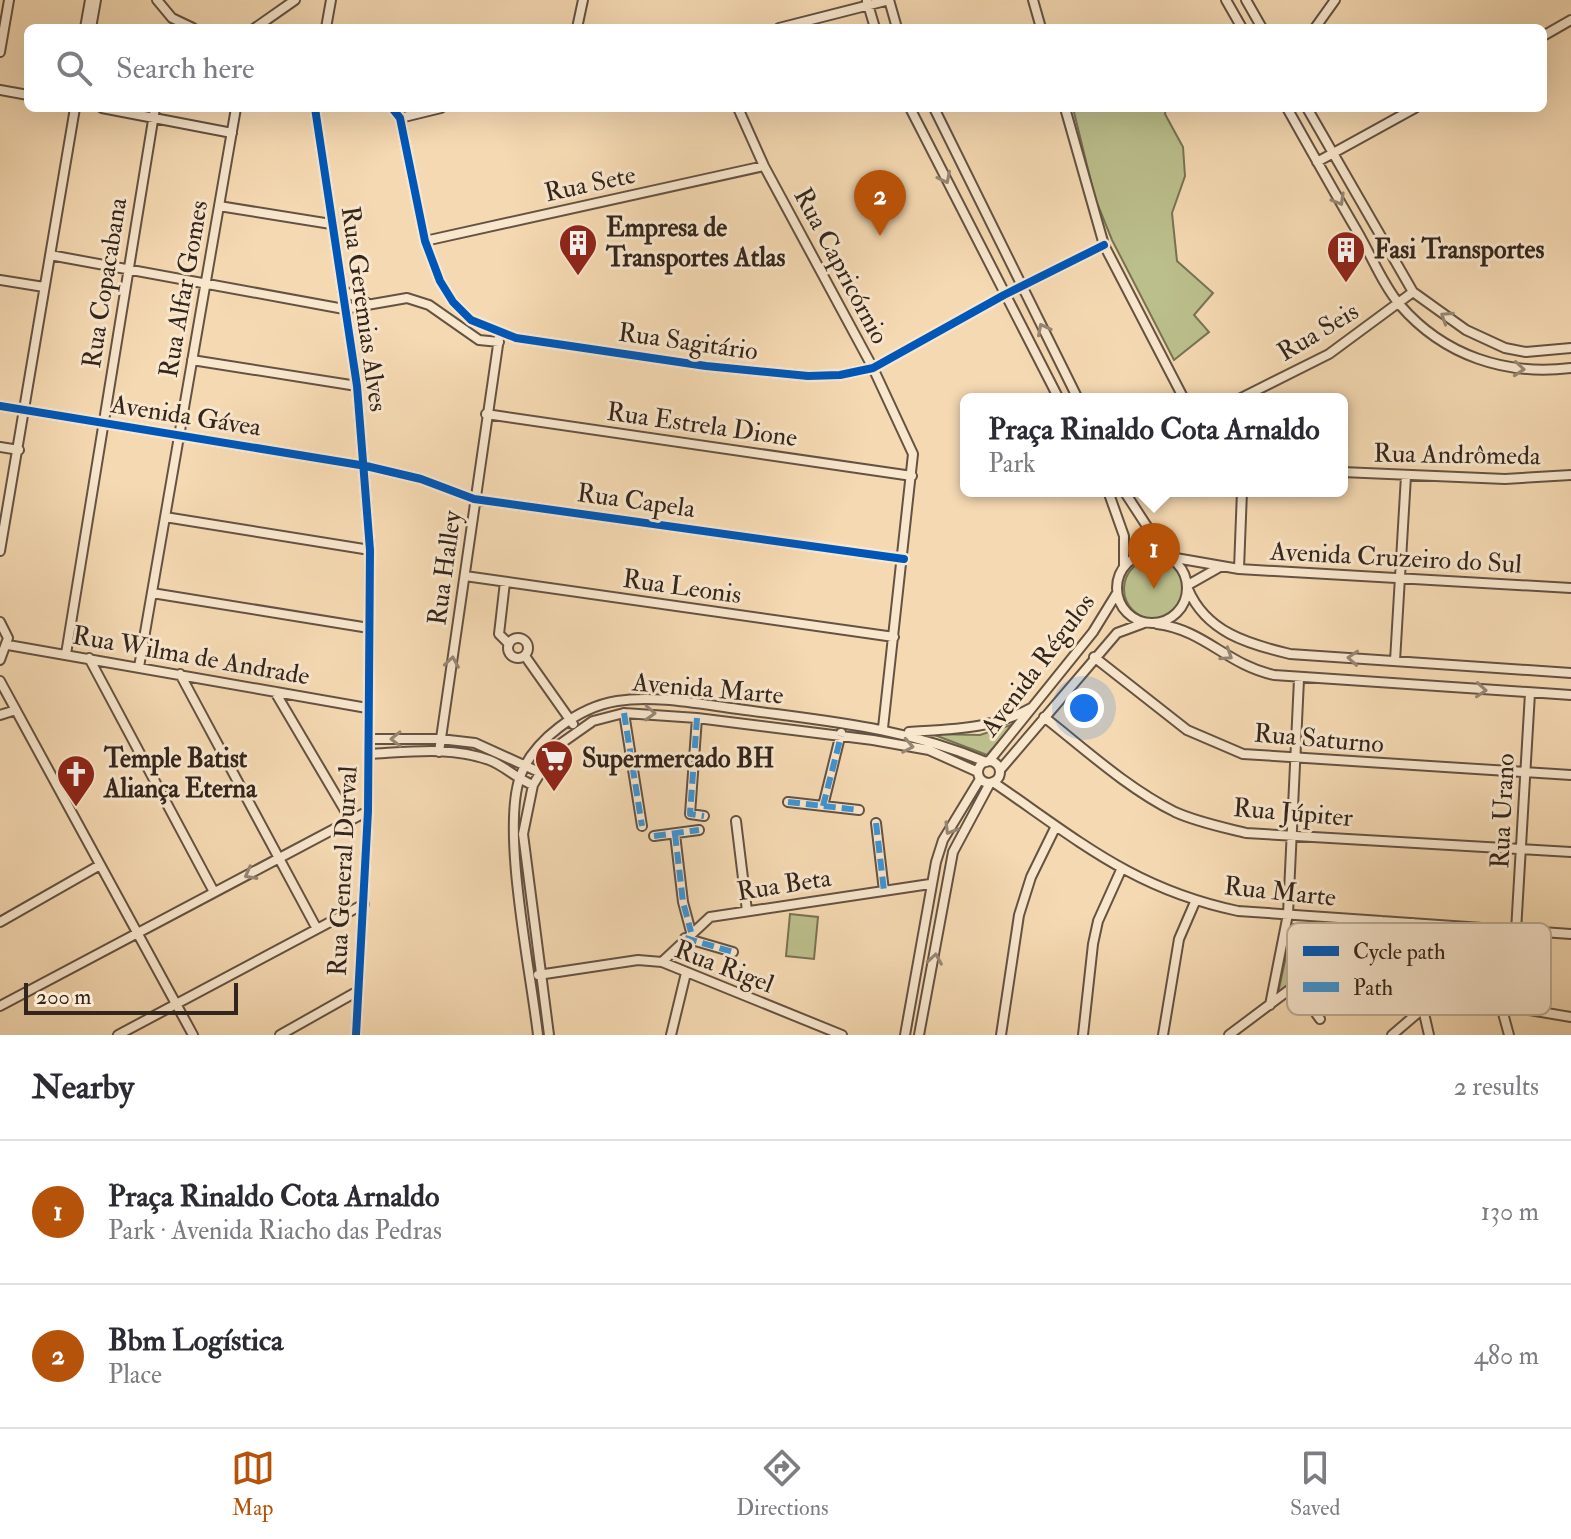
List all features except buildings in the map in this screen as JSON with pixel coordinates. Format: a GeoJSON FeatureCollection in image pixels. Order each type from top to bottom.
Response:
{"type":"FeatureCollection","features":[{"type":"Feature","properties":{"kind":"street"},"geometry":{"type":"LineString","coordinates":[[0,52],[3,14],[9,0]]}},
{"type":"Feature","properties":{"kind":"street"},"geometry":{"type":"LineString","coordinates":[[86,24],[90,0]]}},
{"type":"Feature","properties":{"kind":"street"},"geometry":{"type":"LineString","coordinates":[[92,24],[96,0]]}},
{"type":"Feature","properties":{"kind":"street"},"geometry":{"type":"LineString","coordinates":[[157,0],[172,18],[185,24]]}},
{"type":"Feature","properties":{"kind":"street"},"geometry":{"type":"LineString","coordinates":[[261,24],[295,0]]}},
{"type":"Feature","properties":{"kind":"street"},"geometry":{"type":"LineString","coordinates":[[327,24],[331,0]]}},
{"type":"Feature","properties":{"kind":"street"},"geometry":{"type":"LineString","coordinates":[[578,24],[583,0]]}},
{"type":"Feature","properties":{"kind":"street"},"geometry":{"type":"LineString","coordinates":[[793,24],[867,3],[889,0],[896,24]]}},
{"type":"Feature","properties":{"kind":"street"},"geometry":{"type":"LineString","coordinates":[[1033,0],[1040,24]]}},
{"type":"Feature","properties":{"kind":"street"},"geometry":{"type":"LineString","coordinates":[[1226,0],[1240,24]]}},
{"type":"Feature","properties":{"kind":"street"},"geometry":{"type":"LineString","coordinates":[[1246,0],[1260,24]]}},
{"type":"Feature","properties":{"kind":"street"},"geometry":{"type":"LineString","coordinates":[[1318,24],[1335,0]]}},
{"type":"Feature","properties":{"kind":"street"},"geometry":{"type":"LineString","coordinates":[[867,3],[874,24]]}},
{"type":"Feature","properties":{"kind":"street"},"geometry":{"type":"LineString","coordinates":[[171,24],[172,18]]}},
{"type":"Feature","properties":{"kind":"street"},"geometry":{"type":"LineString","coordinates":[[1547,34],[1571,20]]}},
{"type":"Feature","properties":{"kind":"street"},"geometry":{"type":"LineString","coordinates":[[0,90],[24,94]]}},
{"type":"Feature","properties":{"kind":"street"},"geometry":{"type":"LineString","coordinates":[[0,551],[74,112]]}},
{"type":"Feature","properties":{"kind":"street"},"geometry":{"type":"LineString","coordinates":[[154,112],[232,133]]}},
{"type":"Feature","properties":{"kind":"street","name":"Rua Copacabana"},"geometry":{"type":"LineString","coordinates":[[66,654],[154,112]]}},
{"type":"Feature","properties":{"kind":"street","name":"Rua Alfar Gomes"},"geometry":{"type":"LineString","coordinates":[[139,667],[235,112]]}},
{"type":"Feature","properties":{"kind":"street","name":"Rua Geremias Alves"},"geometry":{"type":"LineString","coordinates":[[316,112],[366,466],[370,550],[367,708]]}},
{"type":"Feature","properties":{"kind":"street","name":"Rua Sagitário"},"geometry":{"type":"LineString","coordinates":[[395,112],[400,118],[425,241],[440,281],[453,302],[471,320],[499,338],[706,366],[808,376],[873,368],[1004,295],[1104,245]]}},
{"type":"Feature","properties":{"kind":"street"},"geometry":{"type":"LineString","coordinates":[[400,118],[425,112]]}},
{"type":"Feature","properties":{"kind":"street","name":"Rua Capricórnio"},"geometry":{"type":"LineString","coordinates":[[740,112],[764,166],[907,434],[913,454],[904,559],[883,728]]}},
{"type":"Feature","properties":{"kind":"street"},"geometry":{"type":"LineString","coordinates":[[912,112],[1056,393]]}},
{"type":"Feature","properties":{"kind":"street"},"geometry":{"type":"LineString","coordinates":[[936,112],[1075,393]]}},
{"type":"Feature","properties":{"kind":"street"},"geometry":{"type":"LineString","coordinates":[[1066,112],[1104,245],[1181,393]]}},
{"type":"Feature","properties":{"kind":"street"},"geometry":{"type":"LineString","coordinates":[[1289,112],[1399,304],[1427,331],[1466,356],[1523,371],[1571,368]]}},
{"type":"Feature","properties":{"kind":"street"},"geometry":{"type":"LineString","coordinates":[[1309,112],[1413,292],[1466,330],[1505,348],[1526,352],[1571,348]]}},
{"type":"Feature","properties":{"kind":"street"},"geometry":{"type":"LineString","coordinates":[[1317,162],[1408,112]]}},
{"type":"Feature","properties":{"kind":"street","name":"Rua Sete"},"geometry":{"type":"LineString","coordinates":[[425,241],[764,166]]}},
{"type":"Feature","properties":{"kind":"street"},"geometry":{"type":"LineString","coordinates":[[219,206],[331,224]]}},
{"type":"Feature","properties":{"kind":"street"},"geometry":{"type":"LineString","coordinates":[[50,255],[344,309],[397,298],[419,301],[479,340],[499,338]]}},
{"type":"Feature","properties":{"kind":"street"},"geometry":{"type":"LineString","coordinates":[[0,280],[44,287]]}},
{"type":"Feature","properties":{"kind":"street"},"geometry":{"type":"LineString","coordinates":[[342,290],[368,303]]}},
{"type":"Feature","properties":{"kind":"street","name":"Rua Seis"},"geometry":{"type":"LineString","coordinates":[[1251,393],[1329,354],[1413,292]]}},
{"type":"Feature","properties":{"kind":"street","name":"Rua Halley"},"geometry":{"type":"LineString","coordinates":[[439,752],[499,338]]}},
{"type":"Feature","properties":{"kind":"street"},"geometry":{"type":"LineString","coordinates":[[192,360],[357,386]]}},
{"type":"Feature","properties":{"kind":"street","name":"Avenida Gávea"},"geometry":{"type":"LineString","coordinates":[[0,406],[366,466]]}},
{"type":"Feature","properties":{"kind":"street","name":"Rua Estrela Dione"},"geometry":{"type":"LineString","coordinates":[[486,414],[912,476]]}},
{"type":"Feature","properties":{"kind":"street"},"geometry":{"type":"LineString","coordinates":[[0,447],[19,450]]}},
{"type":"Feature","properties":{"kind":"street","name":"Rua Capela"},"geometry":{"type":"LineString","coordinates":[[366,466],[421,479],[474,499],[904,559]]}},
{"type":"Feature","properties":{"kind":"street","name":"Rua Andrômeda"},"geometry":{"type":"LineString","coordinates":[[1348,472],[1505,479],[1571,475]]}},
{"type":"Feature","properties":{"kind":"street"},"geometry":{"type":"LineString","coordinates":[[1395,661],[1406,476]]}},
{"type":"Feature","properties":{"kind":"street"},"geometry":{"type":"LineString","coordinates":[[1110,497],[1124,536],[1124,566],[1117,593],[1126,612],[1144,623],[1192,634],[1248,669],[1299,679],[1571,695]]}},
{"type":"Feature","properties":{"kind":"street"},"geometry":{"type":"LineString","coordinates":[[1128,497],[1168,556],[1185,574],[1196,609],[1207,620],[1255,646],[1290,654],[1571,673]]}},
{"type":"Feature","properties":{"kind":"street"},"geometry":{"type":"LineString","coordinates":[[1239,569],[1242,497]]}},
{"type":"Feature","properties":{"kind":"street"},"geometry":{"type":"LineString","coordinates":[[165,517],[370,550]]}},
{"type":"Feature","properties":{"kind":"street"},"geometry":{"type":"LineString","coordinates":[[1124,566],[1143,554],[1168,556]]}},
{"type":"Feature","properties":{"kind":"street","name":"Avenida Cruzeiro do Sul"},"geometry":{"type":"LineString","coordinates":[[1168,556],[1239,569],[1571,588]]}},
{"type":"Feature","properties":{"kind":"street"},"geometry":{"type":"LineString","coordinates":[[1157,624],[1175,616],[1186,599],[1188,587],[1219,567]]}},
{"type":"Feature","properties":{"kind":"street","name":"Rua Leonis"},"geometry":{"type":"LineString","coordinates":[[465,576],[894,637]]}},
{"type":"Feature","properties":{"kind":"street"},"geometry":{"type":"LineString","coordinates":[[505,582],[499,634],[509,644],[513,657],[525,656]]}},
{"type":"Feature","properties":{"kind":"street"},"geometry":{"type":"LineString","coordinates":[[152,593],[369,628]]}},
{"type":"Feature","properties":{"kind":"street","name":"Avenida Régulos"},"geometry":{"type":"LineString","coordinates":[[979,776],[987,761],[1039,704],[1093,632],[1117,593]]}},
{"type":"Feature","properties":{"kind":"street"},"geometry":{"type":"LineString","coordinates":[[0,622],[6,631],[8,645],[0,660]]}},
{"type":"Feature","properties":{"kind":"street","name":"Avenida Régulos"},"geometry":{"type":"LineString","coordinates":[[919,1035],[953,852],[995,778],[1094,657],[1117,633],[1144,623]]}},
{"type":"Feature","properties":{"kind":"street"},"geometry":{"type":"LineString","coordinates":[[509,644],[517,638],[526,641],[528,651],[525,656]]}},
{"type":"Feature","properties":{"kind":"street","name":"Rua Wilma de Andrade"},"geometry":{"type":"LineString","coordinates":[[8,645],[367,708]]}},
{"type":"Feature","properties":{"kind":"street"},"geometry":{"type":"LineString","coordinates":[[525,656],[577,730]]}},
{"type":"Feature","properties":{"kind":"street","name":"Rua Saturno"},"geometry":{"type":"LineString","coordinates":[[1094,657],[1187,730],[1243,754],[1295,760],[1571,775]]}},
{"type":"Feature","properties":{"kind":"street"},"geometry":{"type":"LineString","coordinates":[[89,658],[214,892]]}},
{"type":"Feature","properties":{"kind":"street"},"geometry":{"type":"LineString","coordinates":[[180,674],[317,929]]}},
{"type":"Feature","properties":{"kind":"street"},"geometry":{"type":"LineString","coordinates":[[1270,1005],[1288,914],[1299,679]]}},
{"type":"Feature","properties":{"kind":"street"},"geometry":{"type":"LineString","coordinates":[[0,681],[193,1035]]}},
{"type":"Feature","properties":{"kind":"street"},"geometry":{"type":"LineString","coordinates":[[275,692],[350,819]]}},
{"type":"Feature","properties":{"kind":"street","name":"Rua Urano"},"geometry":{"type":"LineString","coordinates":[[1516,923],[1530,693]]}},
{"type":"Feature","properties":{"kind":"street","name":"Avenida Marte"},"geometry":{"type":"LineString","coordinates":[[549,1035],[536,976],[514,837],[514,804],[525,766],[552,735],[570,721],[616,701],[640,699],[883,728],[940,742],[987,761],[995,778]]}},
{"type":"Feature","properties":{"kind":"street"},"geometry":{"type":"LineString","coordinates":[[901,732],[974,728],[1009,720],[1039,704]]}},
{"type":"Feature","properties":{"kind":"street","name":"Rua General Durval"},"geometry":{"type":"LineString","coordinates":[[356,1035],[368,811],[367,708]]}},
{"type":"Feature","properties":{"kind":"street"},"geometry":{"type":"LineString","coordinates":[[0,715],[16,710]]}},
{"type":"Feature","properties":{"kind":"street"},"geometry":{"type":"LineString","coordinates":[[624,713],[642,826]]}},
{"type":"Feature","properties":{"kind":"street","name":"Avenida Marte"},"geometry":{"type":"LineString","coordinates":[[538,1035],[523,834],[533,785],[539,772],[556,747],[593,721],[624,713],[697,718],[841,736],[929,750],[979,776],[995,778]]}},
{"type":"Feature","properties":{"kind":"street","name":"Rua Júpiter"},"geometry":{"type":"LineString","coordinates":[[1044,717],[1140,792],[1177,813],[1246,833],[1571,852]]}},
{"type":"Feature","properties":{"kind":"street"},"geometry":{"type":"LineString","coordinates":[[697,718],[690,814],[704,816]]}},
{"type":"Feature","properties":{"kind":"street"},"geometry":{"type":"LineString","coordinates":[[823,806],[842,723]]}},
{"type":"Feature","properties":{"kind":"street"},"geometry":{"type":"LineString","coordinates":[[368,739],[440,739],[493,749],[539,772]]}},
{"type":"Feature","properties":{"kind":"street"},"geometry":{"type":"LineString","coordinates":[[369,754],[439,752],[488,760],[533,785]]}},
{"type":"Feature","properties":{"kind":"street"},"geometry":{"type":"LineString","coordinates":[[905,1035],[930,884],[943,840],[979,776]]}},
{"type":"Feature","properties":{"kind":"street","name":"Rua Marte"},"geometry":{"type":"LineString","coordinates":[[995,778],[1014,797],[1055,828],[1121,870],[1195,902],[1238,911],[1412,923]]}},
{"type":"Feature","properties":{"kind":"street"},"geometry":{"type":"LineString","coordinates":[[788,802],[859,810]]}},
{"type":"Feature","properties":{"kind":"street"},"geometry":{"type":"LineString","coordinates":[[0,1006],[368,811]]}},
{"type":"Feature","properties":{"kind":"street"},"geometry":{"type":"LineString","coordinates":[[736,821],[747,911]]}},
{"type":"Feature","properties":{"kind":"street"},"geometry":{"type":"LineString","coordinates":[[876,823],[884,891]]}},
{"type":"Feature","properties":{"kind":"street"},"geometry":{"type":"LineString","coordinates":[[1001,1035],[1019,915],[1031,877],[1055,828]]}},
{"type":"Feature","properties":{"kind":"street"},"geometry":{"type":"LineString","coordinates":[[654,836],[699,830]]}},
{"type":"Feature","properties":{"kind":"street"},"geometry":{"type":"LineString","coordinates":[[675,834],[688,935],[733,952]]}},
{"type":"Feature","properties":{"kind":"street"},"geometry":{"type":"LineString","coordinates":[[0,922],[100,865]]}},
{"type":"Feature","properties":{"kind":"street"},"geometry":{"type":"LineString","coordinates":[[1083,1035],[1093,944],[1102,912],[1121,870]]}},
{"type":"Feature","properties":{"kind":"street","name":"Rua Beta"},"geometry":{"type":"LineString","coordinates":[[662,962],[710,917],[930,884]]}},
{"type":"Feature","properties":{"kind":"street"},"geometry":{"type":"LineString","coordinates":[[1163,1035],[1179,939],[1195,902]]}},
{"type":"Feature","properties":{"kind":"street"},"geometry":{"type":"LineString","coordinates":[[118,1035],[364,904]]}},
{"type":"Feature","properties":{"kind":"street","name":"Rua Marte"},"geometry":{"type":"LineString","coordinates":[[1551,933],[1571,934]]}},
{"type":"Feature","properties":{"kind":"street","name":"Rua Rigel"},"geometry":{"type":"LineString","coordinates":[[536,976],[638,960],[662,962],[842,1035]]}},
{"type":"Feature","properties":{"kind":"street"},"geometry":{"type":"LineString","coordinates":[[671,1035],[686,973]]}},
{"type":"Feature","properties":{"kind":"street"},"geometry":{"type":"LineString","coordinates":[[280,1035],[358,991]]}},
{"type":"Feature","properties":{"kind":"street"},"geometry":{"type":"LineString","coordinates":[[1229,1035],[1287,992]]}},
{"type":"Feature","properties":{"kind":"street"},"geometry":{"type":"LineString","coordinates":[[1551,1014],[1571,1017]]}},
{"type":"Feature","properties":{"kind":"street"},"geometry":{"type":"LineString","coordinates":[[1317,1015],[1320,1019]]}},
{"type":"Feature","properties":{"kind":"street"},"geometry":{"type":"LineString","coordinates":[[1392,1035],[1416,1015]]}},
{"type":"Feature","properties":{"kind":"street"},"geometry":{"type":"LineString","coordinates":[[1424,1015],[1429,1035]]}},
{"type":"Feature","properties":{"kind":"street"},"geometry":{"type":"LineString","coordinates":[[1503,1015],[1509,1035]]}},
{"type":"Feature","properties":{"kind":"green space"},"geometry":{"type":"Polygon","coordinates":[[[1074,112],[1165,112],[1183,147],[1185,176],[1172,213],[1177,261],[1213,293],[1194,315],[1209,332],[1174,360],[1112,240],[1095,198],[1074,112]]]}},
{"type":"Feature","properties":{"kind":"green space"},"geometry":{"type":"Polygon","coordinates":[[[1154,559],[1166,561],[1175,568],[1182,577],[1182,601],[1175,610],[1166,617],[1154,619],[1142,617],[1133,610],[1126,601],[1124,589],[1126,577],[1133,568],[1142,561],[1154,559]]]}},
{"type":"Feature","properties":{"kind":"green space"},"geometry":{"type":"Polygon","coordinates":[[[1014,724],[987,755],[932,734],[980,735],[1014,724]]]}},
{"type":"Feature","properties":{"kind":"green space"},"geometry":{"type":"Polygon","coordinates":[[[790,914],[818,917],[814,959],[786,956],[790,914]]]}},
{"type":"Feature","properties":{"kind":"green space"},"geometry":{"type":"Polygon","coordinates":[[[1287,952],[1287,986],[1278,993],[1287,952]]]}},
{"type":"Feature","properties":{"kind":"marked path"},"geometry":{"type":"LineString","coordinates":[[624,713],[642,826]]}},
{"type":"Feature","properties":{"kind":"marked path"},"geometry":{"type":"LineString","coordinates":[[697,718],[690,814],[704,816]]}},
{"type":"Feature","properties":{"kind":"marked path"},"geometry":{"type":"LineString","coordinates":[[823,806],[841,736]]}},
{"type":"Feature","properties":{"kind":"marked path"},"geometry":{"type":"LineString","coordinates":[[788,802],[859,810]]}},
{"type":"Feature","properties":{"kind":"marked path"},"geometry":{"type":"LineString","coordinates":[[876,823],[884,891]]}},
{"type":"Feature","properties":{"kind":"marked path"},"geometry":{"type":"LineString","coordinates":[[654,836],[699,830]]}},
{"type":"Feature","properties":{"kind":"marked path"},"geometry":{"type":"LineString","coordinates":[[675,834],[683,902],[691,932]]}},
{"type":"Feature","properties":{"kind":"marked path"},"geometry":{"type":"LineString","coordinates":[[685,938],[733,952]]}},
{"type":"Feature","properties":{"kind":"cycle path"},"geometry":{"type":"LineString","coordinates":[[316,112],[357,386],[370,550],[368,811],[356,1035]]}},
{"type":"Feature","properties":{"kind":"cycle path"},"geometry":{"type":"LineString","coordinates":[[395,112],[400,118],[425,241],[440,281],[453,302],[471,320],[516,338],[706,366],[808,376],[840,375],[873,368],[1004,295],[1104,245]]}},
{"type":"Feature","properties":{"kind":"cycle path"},"geometry":{"type":"LineString","coordinates":[[0,406],[366,466],[421,479],[474,499],[904,559]]}},
{"type":"Feature","properties":{"kind":"place","name":"Bbm Logística"},"geometry":{"type":"Point","coordinates":[880,236]}},
{"type":"Feature","properties":{"kind":"place","name":"Empresa de Transportes Atlas"},"geometry":{"type":"Point","coordinates":[578,277]}},
{"type":"Feature","properties":{"kind":"place","name":"Fasi Transportes"},"geometry":{"type":"Point","coordinates":[1346,284]}},
{"type":"Feature","properties":{"kind":"place","name":"Praça Rinaldo Cota Arnaldo"},"geometry":{"type":"Point","coordinates":[1154,589]}},
{"type":"Feature","properties":{"kind":"place","name":"Supermercado BH"},"geometry":{"type":"Point","coordinates":[554,793]}},
{"type":"Feature","properties":{"kind":"place","name":"Temple Batist Aliança Eterna"},"geometry":{"type":"Point","coordinates":[76,808]}}]}
